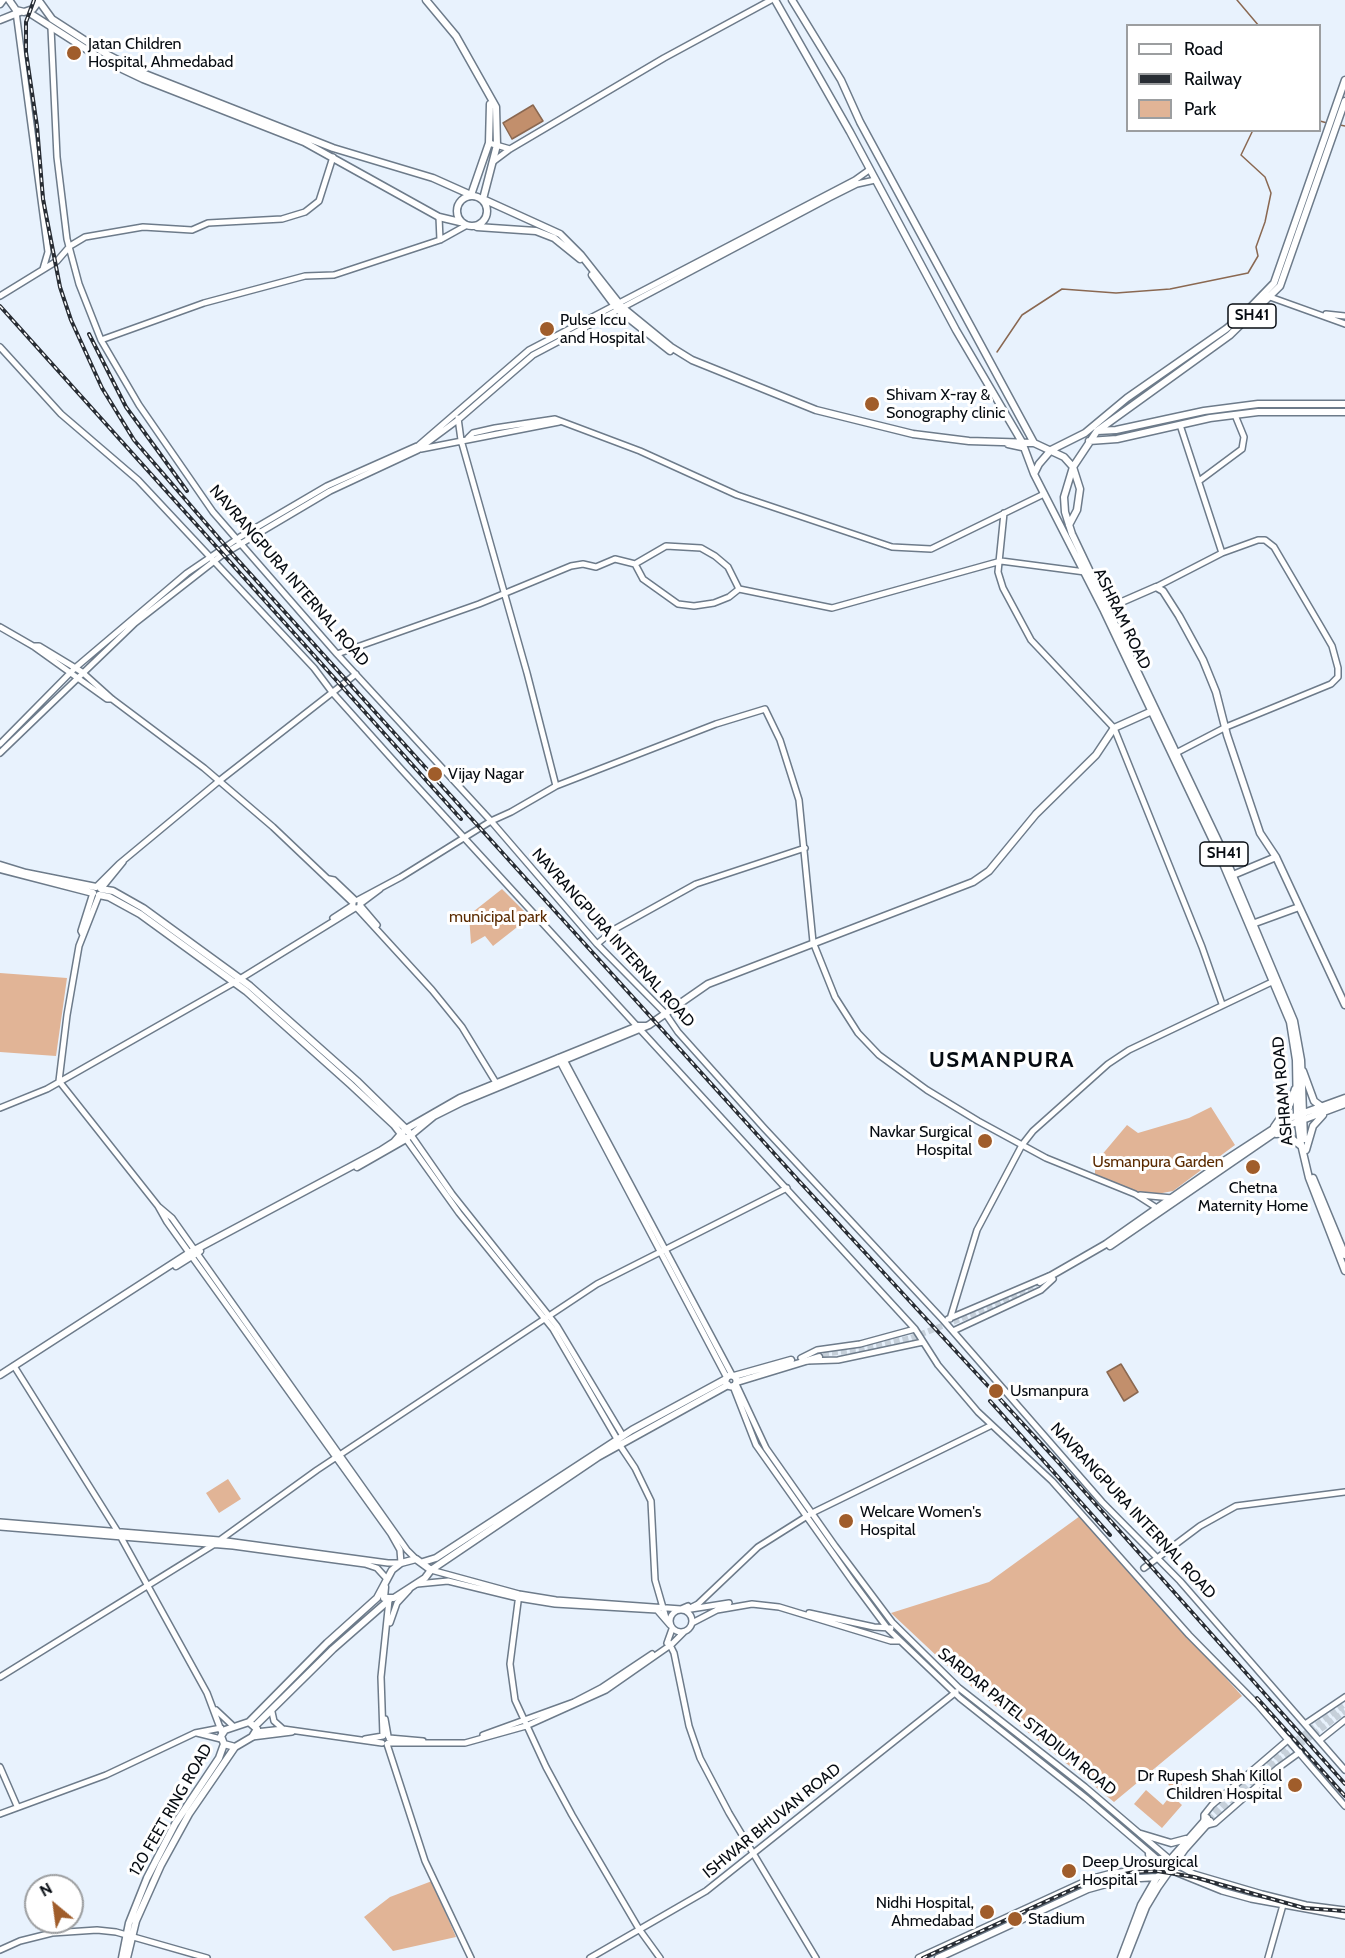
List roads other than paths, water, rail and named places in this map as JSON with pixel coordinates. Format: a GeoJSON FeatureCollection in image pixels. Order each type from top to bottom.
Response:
{"type":"FeatureCollection","features":[{"type":"Feature","properties":{"kind":"main road"},"geometry":{"type":"LineString","coordinates":[[0,4],[3,0]]}},
{"type":"Feature","properties":{"kind":"main road"},"geometry":{"type":"LineString","coordinates":[[9,0],[12,6],[104,60],[143,79],[333,157],[439,217],[477,227],[536,231],[554,238],[579,257],[630,321],[690,363],[814,414],[912,438],[1022,445],[1034,443],[1051,450],[1064,457],[1073,467],[1080,489],[1077,510],[1069,525]]}},
{"type":"Feature","properties":{"kind":"main road"},"geometry":{"type":"LineString","coordinates":[[421,0],[453,39],[492,107],[489,143],[471,195],[459,203],[457,209],[464,224]]}},
{"type":"Feature","properties":{"kind":"main road"},"geometry":{"type":"LineString","coordinates":[[426,0],[456,36],[496,106],[495,161],[483,199],[488,208],[487,216],[477,227]]}},
{"type":"Feature","properties":{"kind":"main road"},"geometry":{"type":"LineString","coordinates":[[773,0],[1022,445],[1034,474]]}},
{"type":"Feature","properties":{"kind":"main road"},"geometry":{"type":"LineString","coordinates":[[792,0],[841,80],[876,153],[1034,443]]}},
{"type":"Feature","properties":{"kind":"main road"},"geometry":{"type":"LineString","coordinates":[[0,20],[22,12],[39,1],[52,19],[106,54],[145,74],[333,148],[433,178],[560,234],[581,255],[618,306]]}},
{"type":"Feature","properties":{"kind":"main road","name":"ASHRAM ROAD"},"geometry":{"type":"LineString","coordinates":[[1345,80],[1282,266],[1268,295],[1230,335],[1097,431],[1073,467],[1064,497],[1069,525],[1255,923],[1294,1039],[1296,1086],[1309,1179],[1345,1271]]}},
{"type":"Feature","properties":{"kind":"main road","name":"ASHRAM ROAD"},"geometry":{"type":"LineString","coordinates":[[1300,1119],[1301,1065],[1294,1021],[1152,711],[1085,572],[1034,474],[1051,450],[1085,433],[1127,398],[1226,329],[1280,286],[1345,100]]}},
{"type":"Feature","properties":{"kind":"main road"},"geometry":{"type":"LineString","coordinates":[[1085,433],[1116,430],[1258,404],[1345,404]]}},
{"type":"Feature","properties":{"kind":"main road"},"geometry":{"type":"LineString","coordinates":[[1089,441],[1117,439],[1180,425],[1258,412],[1345,412]]}},
{"type":"Feature","properties":{"kind":"main road"},"geometry":{"type":"LineString","coordinates":[[1108,608],[1156,587],[1168,599],[1203,660],[1216,692],[1260,833],[1276,857],[1345,1005]]}},
{"type":"Feature","properties":{"kind":"main road"},"geometry":{"type":"LineString","coordinates":[[0,1377],[193,1253],[380,1150],[460,1098],[642,1027],[708,984],[973,882],[989,871],[1036,814],[1096,755],[1114,728],[1152,711]]}},
{"type":"Feature","properties":{"kind":"main road"},"geometry":{"type":"LineString","coordinates":[[1233,875],[1276,857]]}},
{"type":"Feature","properties":{"kind":"main road"},"geometry":{"type":"LineString","coordinates":[[0,865],[97,891],[148,919],[238,981],[406,1134]]}},
{"type":"Feature","properties":{"kind":"main road"},"geometry":{"type":"LineString","coordinates":[[0,870],[97,891]]}},
{"type":"Feature","properties":{"kind":"main road"},"geometry":{"type":"LineString","coordinates":[[1255,923],[1299,907]]}},
{"type":"Feature","properties":{"kind":"main road"},"geometry":{"type":"LineString","coordinates":[[1301,1065],[1314,1101],[1324,1110]]}},
{"type":"Feature","properties":{"kind":"main road"},"geometry":{"type":"LineString","coordinates":[[1272,1132],[1290,1104],[1296,1086]]}},
{"type":"Feature","properties":{"kind":"main road"},"geometry":{"type":"LineString","coordinates":[[1272,1132],[1285,1133],[1304,1148],[1313,1126],[1324,1110],[1345,1098]]}},
{"type":"Feature","properties":{"kind":"main road"},"geometry":{"type":"LineString","coordinates":[[1041,1284],[1109,1246],[1173,1199],[1272,1132],[1300,1119],[1345,1104]]}},
{"type":"Feature","properties":{"kind":"main road","name":"ASHRAM ROAD"},"geometry":{"type":"LineString","coordinates":[[1304,1148],[1313,1177],[1345,1255]]}},
{"type":"Feature","properties":{"kind":"main road"},"geometry":{"type":"LineString","coordinates":[[423,1562],[436,1558],[621,1440],[732,1381],[816,1356]]}},
{"type":"Feature","properties":{"kind":"main road"},"geometry":{"type":"LineString","coordinates":[[222,1739],[235,1747],[377,1609],[410,1589],[430,1574],[431,1570],[621,1440]]}},
{"type":"Feature","properties":{"kind":"main road"},"geometry":{"type":"LineString","coordinates":[[253,1730],[327,1642],[377,1598],[400,1563],[416,1559],[431,1570]]}},
{"type":"Feature","properties":{"kind":"main road"},"geometry":{"type":"LineString","coordinates":[[386,1583],[384,1598],[389,1600]]}},
{"type":"Feature","properties":{"kind":"main road"},"geometry":{"type":"LineString","coordinates":[[232,1725],[253,1730]]}},
{"type":"Feature","properties":{"kind":"main road","name":"120 FEET RING ROAD"},"geometry":{"type":"LineString","coordinates":[[127,1958],[136,1902],[161,1849],[232,1725]]}},
{"type":"Feature","properties":{"kind":"main road","name":"120 FEET RING ROAD"},"geometry":{"type":"LineString","coordinates":[[122,1958],[146,1897],[176,1837],[235,1747]]}},
{"type":"Feature","properties":{"kind":"main road"},"geometry":{"type":"LineString","coordinates":[[1126,1958],[1146,1907],[1167,1868],[1190,1838],[1207,1821]]}},
{"type":"Feature","properties":{"kind":"main road"},"geometry":{"type":"LineString","coordinates":[[1172,1861],[1207,1821]]}},
{"type":"Feature","properties":{"kind":"main road"},"geometry":{"type":"LineString","coordinates":[[1141,1834],[1171,1843],[1190,1838]]}},
{"type":"Feature","properties":{"kind":"main road"},"geometry":{"type":"LineString","coordinates":[[1140,1869],[1150,1860],[1149,1854]]}},
{"type":"Feature","properties":{"kind":"main road"},"geometry":{"type":"LineString","coordinates":[[919,1958],[1091,1880],[1140,1869],[1167,1868]]}},
{"type":"Feature","properties":{"kind":"main road"},"geometry":{"type":"LineString","coordinates":[[1121,1958],[1141,1905],[1157,1877],[1167,1868]]}},
{"type":"Feature","properties":{"kind":"main road"},"geometry":{"type":"LineString","coordinates":[[938,1958],[1103,1884],[1124,1879],[1157,1877]]}},
{"type":"Feature","properties":{"kind":"main road"},"geometry":{"type":"LineString","coordinates":[[1002,1920],[1005,1927]]}},
{"type":"Feature","properties":{"kind":"street"},"geometry":{"type":"LineString","coordinates":[[495,161],[510,149],[747,11],[762,0]]}},
{"type":"Feature","properties":{"kind":"street"},"geometry":{"type":"LineString","coordinates":[[747,11],[773,0]]}},
{"type":"Feature","properties":{"kind":"street"},"geometry":{"type":"LineString","coordinates":[[22,12],[48,252],[43,269]]}},
{"type":"Feature","properties":{"kind":"street","name":"NAVRANGPURA INTERNAL ROAD"},"geometry":{"type":"LineString","coordinates":[[51,28],[57,157],[70,246],[79,284],[101,340],[164,444],[238,541],[337,654],[491,821],[597,944],[664,1013],[678,1032],[764,1128],[947,1320],[953,1331],[1102,1502],[1180,1581],[1345,1770]]}},
{"type":"Feature","properties":{"kind":"street"},"geometry":{"type":"LineString","coordinates":[[489,143],[510,149]]}},
{"type":"Feature","properties":{"kind":"street"},"geometry":{"type":"LineString","coordinates":[[0,296],[57,261],[70,246],[85,237],[143,227],[170,227],[184,231],[208,223],[296,216],[312,209],[318,201],[333,157]]}},
{"type":"Feature","properties":{"kind":"street"},"geometry":{"type":"LineString","coordinates":[[618,306],[855,180],[869,170]]}},
{"type":"Feature","properties":{"kind":"street"},"geometry":{"type":"LineString","coordinates":[[419,448],[457,417],[529,350],[848,189],[875,180]]}},
{"type":"Feature","properties":{"kind":"street"},"geometry":{"type":"LineString","coordinates":[[439,217],[440,240]]}},
{"type":"Feature","properties":{"kind":"street"},"geometry":{"type":"LineString","coordinates":[[101,340],[204,303],[305,276],[334,275],[440,240],[464,224]]}},
{"type":"Feature","properties":{"kind":"street"},"geometry":{"type":"LineString","coordinates":[[1268,295],[1345,324]]}},
{"type":"Feature","properties":{"kind":"street"},"geometry":{"type":"LineString","coordinates":[[1322,314],[1345,316]]}},
{"type":"Feature","properties":{"kind":"street"},"geometry":{"type":"LineString","coordinates":[[0,347],[61,414],[138,480],[314,668],[332,692],[642,1027],[915,1329],[938,1365],[990,1426],[1052,1481],[1140,1572],[1345,1806]]}},
{"type":"Feature","properties":{"kind":"street"},"geometry":{"type":"LineString","coordinates":[[1199,481],[1242,449],[1244,437],[1235,415]]}},
{"type":"Feature","properties":{"kind":"street"},"geometry":{"type":"LineString","coordinates":[[457,417],[461,440],[556,786]]}},
{"type":"Feature","properties":{"kind":"street"},"geometry":{"type":"LineString","coordinates":[[0,744],[73,670],[154,600],[238,541],[327,486],[419,448],[461,440],[473,433],[555,418],[560,422],[640,451],[737,495],[892,547],[931,549],[1044,494]]}},
{"type":"Feature","properties":{"kind":"street"},"geometry":{"type":"LineString","coordinates":[[1180,425],[1222,553]]}},
{"type":"Feature","properties":{"kind":"street"},"geometry":{"type":"LineString","coordinates":[[1004,513],[1001,561],[998,572],[1003,588],[1031,640],[1114,728],[1202,946],[1222,1004]]}},
{"type":"Feature","properties":{"kind":"street"},"geometry":{"type":"LineString","coordinates":[[1156,587],[1222,553],[1258,540],[1270,543],[1327,636],[1338,668],[1338,677],[1331,684],[1226,727],[1176,753]]}},
{"type":"Feature","properties":{"kind":"street"},"geometry":{"type":"LineString","coordinates":[[337,654],[504,594],[571,566],[583,564],[596,567],[615,559],[635,564],[666,546],[700,548],[716,556],[728,567],[739,589]]}},
{"type":"Feature","properties":{"kind":"street"},"geometry":{"type":"LineString","coordinates":[[0,753],[135,623],[212,559]]}},
{"type":"Feature","properties":{"kind":"street"},"geometry":{"type":"LineString","coordinates":[[739,589],[832,608],[1001,561],[1085,572]]}},
{"type":"Feature","properties":{"kind":"street"},"geometry":{"type":"LineString","coordinates":[[635,564],[643,579],[678,604],[694,606],[714,603],[729,597],[739,589]]}},
{"type":"Feature","properties":{"kind":"street"},"geometry":{"type":"LineString","coordinates":[[0,627],[80,674],[219,781],[329,879],[334,880],[462,1027],[497,1085]]}},
{"type":"Feature","properties":{"kind":"street"},"geometry":{"type":"LineString","coordinates":[[356,674],[219,781],[123,862],[97,891],[83,935],[67,1015],[59,1080],[158,1206],[370,1501],[416,1559]]}},
{"type":"Feature","properties":{"kind":"street"},"geometry":{"type":"LineString","coordinates":[[0,1108],[47,1089],[59,1080],[238,981],[380,889],[491,821],[556,786],[716,724],[765,709],[780,740],[799,800],[813,942],[844,1013],[879,1055],[927,1090],[1046,1158],[1135,1194],[1159,1209]]}},
{"type":"Feature","properties":{"kind":"street"},"geometry":{"type":"LineString","coordinates":[[597,944],[615,929],[696,884],[805,848]]}},
{"type":"Feature","properties":{"kind":"street"},"geometry":{"type":"LineString","coordinates":[[947,1320],[977,1230],[1022,1145],[1033,1131],[1108,1064],[1129,1050],[1275,980]]}},
{"type":"Feature","properties":{"kind":"street"},"geometry":{"type":"LineString","coordinates":[[561,1059],[732,1381]]}},
{"type":"Feature","properties":{"kind":"street"},"geometry":{"type":"LineString","coordinates":[[406,1134],[548,1318],[621,1440],[654,1500],[658,1580],[662,1596],[670,1607]]}},
{"type":"Feature","properties":{"kind":"street"},"geometry":{"type":"LineString","coordinates":[[0,1677],[216,1543],[338,1456],[597,1284],[787,1188]]}},
{"type":"Feature","properties":{"kind":"street"},"geometry":{"type":"LineString","coordinates":[[1135,1194],[1173,1199]]}},
{"type":"Feature","properties":{"kind":"street"},"geometry":{"type":"LineString","coordinates":[[947,1320],[1044,1276],[1053,1278]]}},
{"type":"Feature","properties":{"kind":"street"},"geometry":{"type":"LineString","coordinates":[[953,1331],[1041,1290],[1053,1278]]}},
{"type":"Feature","properties":{"kind":"street"},"geometry":{"type":"LineString","coordinates":[[803,1359],[817,1350],[860,1344],[915,1329]]}},
{"type":"Feature","properties":{"kind":"street"},"geometry":{"type":"LineString","coordinates":[[803,1359],[817,1362],[848,1359],[923,1342]]}},
{"type":"Feature","properties":{"kind":"street"},"geometry":{"type":"LineString","coordinates":[[15,1368],[119,1535],[214,1709],[222,1739]]}},
{"type":"Feature","properties":{"kind":"street","name":"SARDAR PATEL STADIUM ROAD"},"geometry":{"type":"LineString","coordinates":[[732,1381],[766,1448],[812,1513],[897,1627],[957,1691],[1085,1787],[1172,1861],[1194,1874],[1284,1903]]}},
{"type":"Feature","properties":{"kind":"street","name":"SARDAR PATEL STADIUM ROAD"},"geometry":{"type":"LineString","coordinates":[[732,1381],[756,1445],[807,1518],[888,1629],[957,1691],[1167,1868],[1222,1891],[1284,1903],[1345,1910]]}},
{"type":"Feature","properties":{"kind":"street"},"geometry":{"type":"LineString","coordinates":[[684,1610],[706,1597],[758,1547],[812,1513],[990,1426]]}},
{"type":"Feature","properties":{"kind":"street"},"geometry":{"type":"LineString","coordinates":[[621,1440],[651,1501],[655,1580],[666,1619]]}},
{"type":"Feature","properties":{"kind":"street"},"geometry":{"type":"LineString","coordinates":[[1140,1572],[1200,1526],[1236,1506],[1345,1492]]}},
{"type":"Feature","properties":{"kind":"street"},"geometry":{"type":"LineString","coordinates":[[0,1527],[216,1543],[400,1563],[400,1550],[370,1501]]}},
{"type":"Feature","properties":{"kind":"street"},"geometry":{"type":"LineString","coordinates":[[0,1522],[119,1535]]}},
{"type":"Feature","properties":{"kind":"street"},"geometry":{"type":"LineString","coordinates":[[216,1543],[365,1564],[377,1568],[386,1583]]}},
{"type":"Feature","properties":{"kind":"street"},"geometry":{"type":"LineString","coordinates":[[431,1570],[518,1596],[587,1604],[670,1607],[684,1610],[692,1617],[692,1623]]}},
{"type":"Feature","properties":{"kind":"street"},"geometry":{"type":"LineString","coordinates":[[417,1584],[448,1581],[587,1608],[657,1610],[676,1632],[684,1632]]}},
{"type":"Feature","properties":{"kind":"street"},"geometry":{"type":"LineString","coordinates":[[386,1740],[384,1677],[391,1620],[397,1603],[410,1589]]}},
{"type":"Feature","properties":{"kind":"street"},"geometry":{"type":"LineString","coordinates":[[518,1596],[510,1664],[515,1700],[546,1767],[639,1929],[660,1958]]}},
{"type":"Feature","properties":{"kind":"street"},"geometry":{"type":"LineString","coordinates":[[389,1600],[381,1677],[386,1740],[425,1861],[471,1958]]}},
{"type":"Feature","properties":{"kind":"street"},"geometry":{"type":"LineString","coordinates":[[816,1958],[700,1758],[689,1726],[670,1642],[674,1613],[740,1601],[761,1601],[874,1627],[888,1629],[897,1627]]}},
{"type":"Feature","properties":{"kind":"street"},"geometry":{"type":"LineString","coordinates":[[253,1730],[440,1745],[465,1743],[525,1724],[606,1690],[684,1632],[692,1623],[717,1610],[733,1605],[752,1604],[779,1607],[891,1641],[908,1638]]}},
{"type":"Feature","properties":{"kind":"street"},"geometry":{"type":"LineString","coordinates":[[377,1609],[384,1611],[388,1620]]}},
{"type":"Feature","properties":{"kind":"street"},"geometry":{"type":"LineString","coordinates":[[874,1627],[882,1620]]}},
{"type":"Feature","properties":{"kind":"street","name":"ISHWAR BHUVAN ROAD"},"geometry":{"type":"LineString","coordinates":[[590,1958],[706,1891],[957,1691]]}},
{"type":"Feature","properties":{"kind":"street"},"geometry":{"type":"LineString","coordinates":[[1305,1724],[1345,1697]]}},
{"type":"Feature","properties":{"kind":"street"},"geometry":{"type":"LineString","coordinates":[[214,1709],[232,1725]]}},
{"type":"Feature","properties":{"kind":"street"},"geometry":{"type":"LineString","coordinates":[[272,1712],[274,1721],[283,1729]]}},
{"type":"Feature","properties":{"kind":"street"},"geometry":{"type":"LineString","coordinates":[[1320,1740],[1345,1720]]}},
{"type":"Feature","properties":{"kind":"street"},"geometry":{"type":"LineString","coordinates":[[253,1730],[283,1729],[297,1732]]}},
{"type":"Feature","properties":{"kind":"street"},"geometry":{"type":"LineString","coordinates":[[0,1814],[106,1775],[195,1733],[222,1739]]}},
{"type":"Feature","properties":{"kind":"street"},"geometry":{"type":"LineString","coordinates":[[195,1733],[222,1739]]}},
{"type":"Feature","properties":{"kind":"street"},"geometry":{"type":"LineString","coordinates":[[214,1738],[222,1739]]}},
{"type":"Feature","properties":{"kind":"street"},"geometry":{"type":"LineString","coordinates":[[1288,1739],[1212,1805],[1203,1815],[1207,1821],[1215,1823],[1278,1768],[1300,1752]]}},
{"type":"Feature","properties":{"kind":"street"},"geometry":{"type":"LineString","coordinates":[[0,1767],[17,1806]]}},
{"type":"Feature","properties":{"kind":"street"},"geometry":{"type":"LineString","coordinates":[[1080,1793],[1085,1787]]}},
{"type":"Feature","properties":{"kind":"street"},"geometry":{"type":"LineString","coordinates":[[1110,1819],[1115,1813]]}},
{"type":"Feature","properties":{"kind":"street"},"geometry":{"type":"LineString","coordinates":[[1268,1958],[1284,1903],[1345,1916]]}},
{"type":"Feature","properties":{"kind":"street"},"geometry":{"type":"LineString","coordinates":[[0,1950],[20,1941],[75,1930],[97,1930],[129,1936],[207,1958]]}},
{"type":"Feature","properties":{"kind":"waterway"},"geometry":{"type":"LineString","coordinates":[[1237,0],[1257,24]]}},
{"type":"Feature","properties":{"kind":"waterway"},"geometry":{"type":"LineString","coordinates":[[1321,121],[1327,123]]}},
{"type":"Feature","properties":{"kind":"waterway"},"geometry":{"type":"LineString","coordinates":[[1340,125],[1345,126]]}},
{"type":"Feature","properties":{"kind":"waterway"},"geometry":{"type":"LineString","coordinates":[[997,352],[1022,315],[1062,289],[1116,293],[1170,289],[1248,273],[1258,256],[1256,247],[1265,222],[1271,193],[1265,177],[1241,155],[1252,132]]}},
{"type":"Feature","properties":{"kind":"tunnel"},"geometry":{"type":"LineString","coordinates":[[814,1355],[864,1349],[911,1338],[986,1309],[1040,1282]]}},
{"type":"Feature","properties":{"kind":"tunnel"},"geometry":{"type":"LineString","coordinates":[[1207,1818],[1263,1765],[1345,1704]]}},
{"type":"Feature","properties":{"kind":"tunnel"},"geometry":{"type":"LineString","coordinates":[[1210,1821],[1267,1769],[1345,1711]]}},
{"type":"Feature","properties":{"kind":"railway"},"geometry":{"type":"LineString","coordinates":[[34,0],[26,22],[26,52],[37,126],[43,199],[60,287],[71,320],[102,388],[134,440],[236,558],[799,1181],[1059,1463],[1345,1784]]}},
{"type":"Feature","properties":{"kind":"railway"},"geometry":{"type":"LineString","coordinates":[[0,306],[461,819]]}},
{"type":"Feature","properties":{"kind":"railway"},"geometry":{"type":"LineString","coordinates":[[89,334],[126,407],[187,491]]}},
{"type":"Feature","properties":{"kind":"railway"},"geometry":{"type":"LineString","coordinates":[[990,1401],[1110,1535]]}},
{"type":"Feature","properties":{"kind":"railway"},"geometry":{"type":"LineString","coordinates":[[1257,1698],[1345,1796]]}},
{"type":"Feature","properties":{"kind":"railway"},"geometry":{"type":"LineString","coordinates":[[923,1958],[1088,1882],[1134,1872],[1157,1871],[1194,1877],[1304,1908],[1345,1911]]}},
{"type":"Feature","properties":{"kind":"place","name":"Jatan Children Hospital, Ahmedabad"},"geometry":{"type":"Point","coordinates":[74,53]}},
{"type":"Feature","properties":{"kind":"place","name":"Pulse Iccu and Hospital"},"geometry":{"type":"Point","coordinates":[547,329]}},
{"type":"Feature","properties":{"kind":"place","name":"Shivam X-ray & Sonography clinic"},"geometry":{"type":"Point","coordinates":[872,404]}},
{"type":"Feature","properties":{"kind":"place","name":"Vijay Nagar"},"geometry":{"type":"Point","coordinates":[435,774]}},
{"type":"Feature","properties":{"kind":"place","name":"Navkar Surgical Hospital"},"geometry":{"type":"Point","coordinates":[985,1141]}},
{"type":"Feature","properties":{"kind":"place","name":"Chetna Maternity Home"},"geometry":{"type":"Point","coordinates":[1253,1167]}},
{"type":"Feature","properties":{"kind":"place","name":"Usmanpura"},"geometry":{"type":"Point","coordinates":[996,1391]}},
{"type":"Feature","properties":{"kind":"place","name":"Welcare Women's Hospital"},"geometry":{"type":"Point","coordinates":[846,1521]}},
{"type":"Feature","properties":{"kind":"place","name":"Dr Rupesh Shah Killol Children Hospital"},"geometry":{"type":"Point","coordinates":[1295,1785]}},
{"type":"Feature","properties":{"kind":"place","name":"Deep Urosurgical Hospital"},"geometry":{"type":"Point","coordinates":[1069,1871]}},
{"type":"Feature","properties":{"kind":"place","name":"Nidhi Hospital, Ahmedabad"},"geometry":{"type":"Point","coordinates":[987,1912]}},
{"type":"Feature","properties":{"kind":"place","name":"Stadium"},"geometry":{"type":"Point","coordinates":[1015,1919]}},
{"type":"Feature","properties":{"kind":"district","name":"USMANPURA"},"geometry":{"type":"Point","coordinates":[1002,1061]}},
{"type":"Feature","properties":{"kind":"park label","name":"municipal park"},"geometry":{"type":"Point","coordinates":[498,917]}},
{"type":"Feature","properties":{"kind":"park label","name":"Usmanpura Garden"},"geometry":{"type":"Point","coordinates":[1158,1162]}}]}
